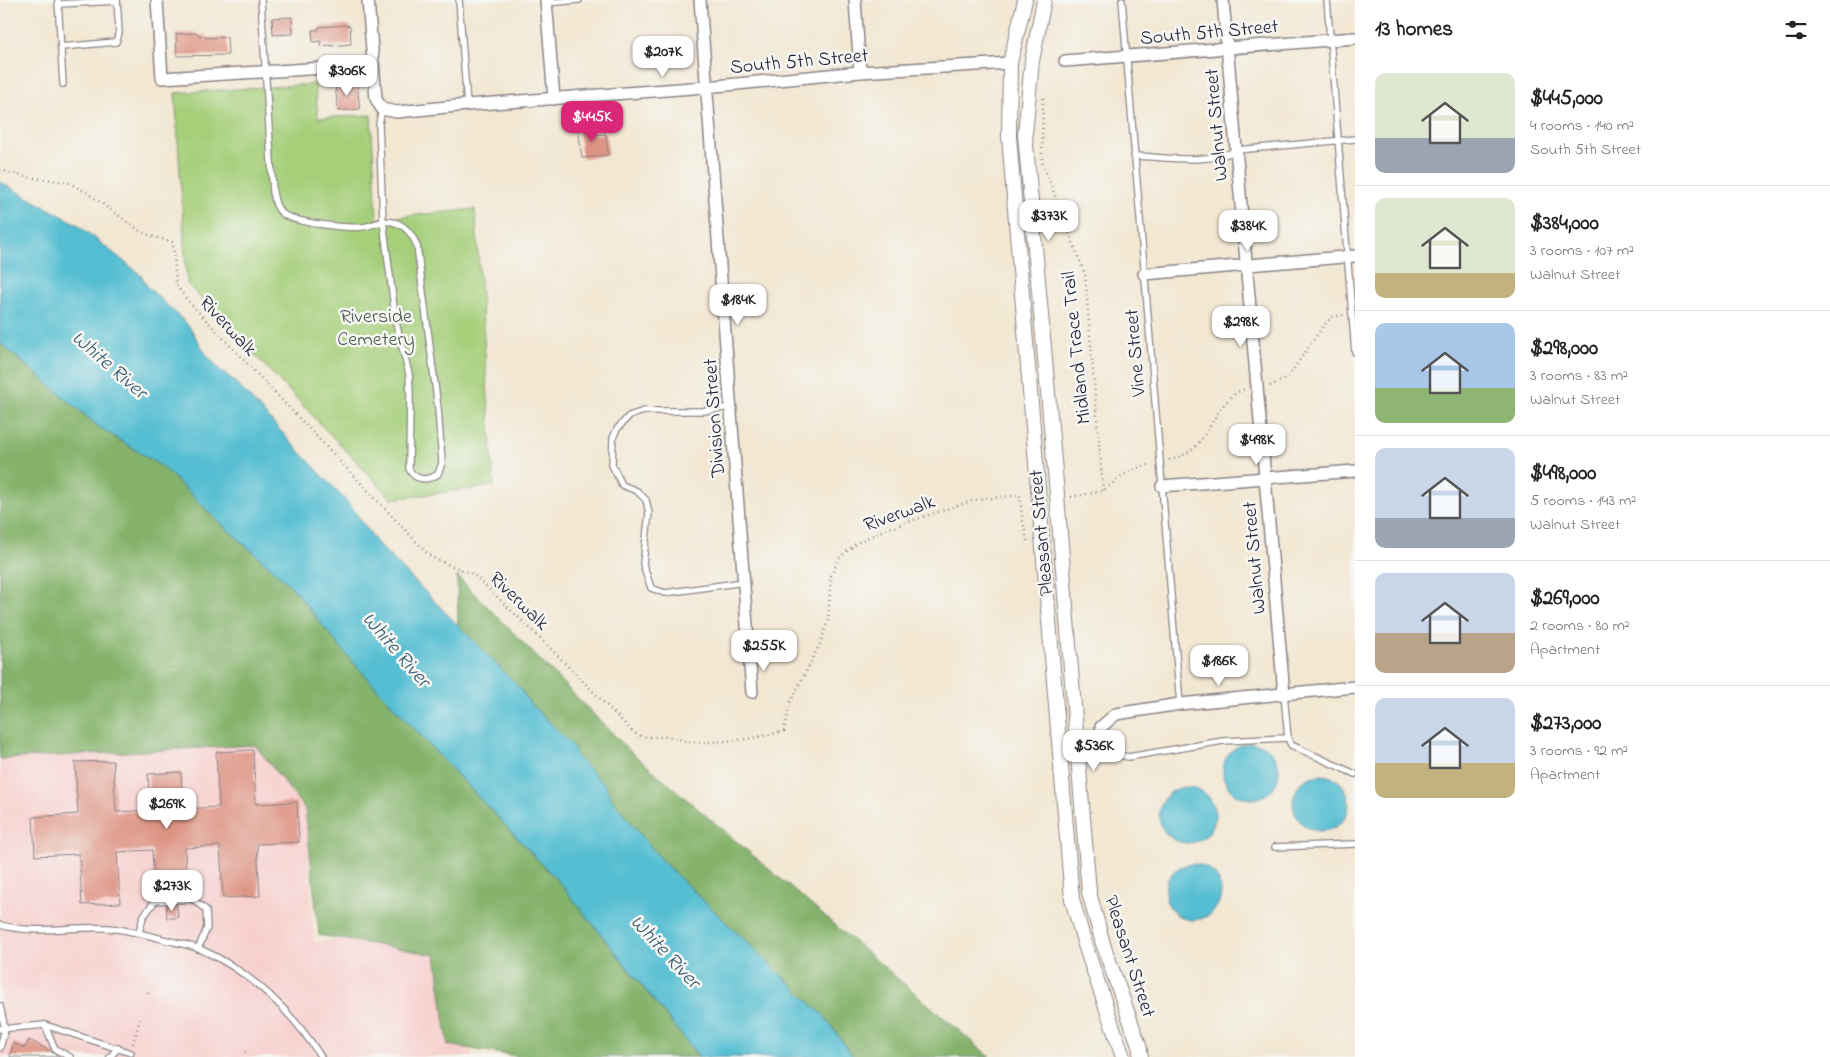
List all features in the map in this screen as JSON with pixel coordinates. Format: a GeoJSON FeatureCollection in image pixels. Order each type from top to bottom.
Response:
{"type":"FeatureCollection","features":[{"type":"Feature","properties":{"kind":"street"},"geometry":{"type":"LineString","coordinates":[[157,0],[162,78],[373,65]]}},
{"type":"Feature","properties":{"kind":"street"},"geometry":{"type":"LineString","coordinates":[[368,0],[376,99],[382,109]]}},
{"type":"Feature","properties":{"kind":"street","name":"Division Street"},"geometry":{"type":"LineString","coordinates":[[700,0],[752,692]]}},
{"type":"Feature","properties":{"kind":"street"},"geometry":{"type":"LineString","coordinates":[[855,0],[860,72]]}},
{"type":"Feature","properties":{"kind":"street","name":"Pleasant Street"},"geometry":{"type":"LineString","coordinates":[[1025,0],[1010,63],[1009,137],[1072,898],[1085,945],[1123,1057]]}},
{"type":"Feature","properties":{"kind":"street","name":"Pleasant Street"},"geometry":{"type":"LineString","coordinates":[[1044,0],[1032,61],[1025,134],[1056,483],[1089,892],[1103,944],[1139,1045],[1141,1057]]}},
{"type":"Feature","properties":{"kind":"street","name":"Walnut Street"},"geometry":{"type":"LineString","coordinates":[[1223,0],[1284,694]]}},
{"type":"Feature","properties":{"kind":"street"},"geometry":{"type":"LineString","coordinates":[[546,1],[554,99]]}},
{"type":"Feature","properties":{"kind":"street","name":"South 5th Street"},"geometry":{"type":"LineString","coordinates":[[1065,62],[1355,38]]}},
{"type":"Feature","properties":{"kind":"street","name":"South 5th Street"},"geometry":{"type":"LineString","coordinates":[[382,109],[397,112],[412,111],[467,104],[706,87],[860,72],[1010,63]]}},
{"type":"Feature","properties":{"kind":"street"},"geometry":{"type":"LineString","coordinates":[[1144,274],[1351,256]]}},
{"type":"Feature","properties":{"kind":"street"},"geometry":{"type":"LineString","coordinates":[[1162,486],[1355,471]]}},
{"type":"Feature","properties":{"kind":"street"},"geometry":{"type":"LineString","coordinates":[[1101,727],[1110,717],[1116,714],[1180,704],[1355,688]]}},
{"type":"Feature","properties":{"kind":"lane"},"geometry":{"type":"LineString","coordinates":[[61,47],[116,42],[119,33],[117,0],[58,2],[63,84]]}},
{"type":"Feature","properties":{"kind":"lane"},"geometry":{"type":"LineString","coordinates":[[261,0],[273,193],[276,205],[282,213],[315,223],[363,227],[384,221],[392,221],[403,225],[414,237],[419,255],[438,408],[442,463],[438,474],[428,479],[416,476],[409,469],[409,374],[396,323],[384,221],[379,124],[382,109]]}},
{"type":"Feature","properties":{"kind":"lane"},"geometry":{"type":"LineString","coordinates":[[459,0],[467,104]]}},
{"type":"Feature","properties":{"kind":"lane"},"geometry":{"type":"LineString","coordinates":[[546,1],[579,0]]}},
{"type":"Feature","properties":{"kind":"lane","name":"Vine Street"},"geometry":{"type":"LineString","coordinates":[[1122,0],[1180,704]]}},
{"type":"Feature","properties":{"kind":"lane"},"geometry":{"type":"LineString","coordinates":[[1327,0],[1329,40],[1351,256],[1355,352]]}},
{"type":"Feature","properties":{"kind":"lane"},"geometry":{"type":"LineString","coordinates":[[1134,156],[1196,158],[1226,156],[1237,150],[1355,139]]}},
{"type":"Feature","properties":{"kind":"lane"},"geometry":{"type":"LineString","coordinates":[[730,407],[703,411],[644,411],[629,416],[617,429],[613,438],[612,465],[622,485],[637,491],[646,500],[649,513],[643,564],[651,588],[664,593],[744,582]]}},
{"type":"Feature","properties":{"kind":"lane"},"geometry":{"type":"LineString","coordinates":[[1284,694],[1288,738],[1292,744],[1355,774]]}},
{"type":"Feature","properties":{"kind":"lane"},"geometry":{"type":"LineString","coordinates":[[1101,727],[1103,750],[1128,757],[1222,741],[1288,738]]}},
{"type":"Feature","properties":{"kind":"lane"},"geometry":{"type":"LineString","coordinates":[[1275,847],[1355,844]]}},
{"type":"Feature","properties":{"kind":"lane"},"geometry":{"type":"LineString","coordinates":[[139,933],[143,917],[155,901],[193,899],[206,910],[207,928],[198,949]]}},
{"type":"Feature","properties":{"kind":"lane"},"geometry":{"type":"LineString","coordinates":[[0,925],[15,929],[51,931],[106,928],[139,933],[198,949],[227,964],[268,993],[308,1037],[321,1057]]}},
{"type":"Feature","properties":{"kind":"lane"},"geometry":{"type":"LineString","coordinates":[[0,1006],[3,1029],[0,1048]]}},
{"type":"Feature","properties":{"kind":"lane"},"geometry":{"type":"LineString","coordinates":[[3,1029],[45,1025],[131,1053]]}},
{"type":"Feature","properties":{"kind":"lane"},"geometry":{"type":"LineString","coordinates":[[45,1025],[55,1049],[70,1057]]}},
{"type":"Feature","properties":{"kind":"lane"},"geometry":{"type":"LineString","coordinates":[[110,1057],[118,1048]]}},
{"type":"Feature","properties":{"kind":"path","name":"Midland Trace Trail"},"geometry":{"type":"LineString","coordinates":[[1044,95],[1042,162],[1085,274],[1103,490]]}},
{"type":"Feature","properties":{"kind":"path","name":"Riverwalk"},"geometry":{"type":"LineString","coordinates":[[0,170],[26,177],[67,182],[86,192],[140,231],[173,242],[176,285],[187,300],[428,554],[436,560],[473,574],[638,736],[645,738],[670,737],[698,742],[765,737],[784,731],[790,703],[820,644],[828,620],[831,576],[839,558],[858,542],[886,529],[974,500],[1020,496]]}},
{"type":"Feature","properties":{"kind":"path"},"geometry":{"type":"LineString","coordinates":[[1069,497],[1103,490],[1134,469],[1160,462]]}},
{"type":"Feature","properties":{"kind":"path"},"geometry":{"type":"LineString","coordinates":[[133,1044],[140,1019]]}},
{"type":"Feature","properties":{"kind":"path"},"geometry":{"type":"LineString","coordinates":[[245,1052],[248,1049]]}},
{"type":"Feature","properties":{"kind":"shaded area"},"geometry":{"type":"Polygon","coordinates":[[[301,734],[314,942],[462,931],[472,1057],[0,1057],[0,753],[301,734]]]}},
{"type":"Feature","properties":{"kind":"green space","name":"Riverside Cemetery"},"geometry":{"type":"Polygon","coordinates":[[[315,84],[318,118],[371,115],[377,219],[475,209],[494,486],[392,499],[187,284],[175,93],[315,84]]]}},
{"type":"Feature","properties":{"kind":"green space"},"geometry":{"type":"Polygon","coordinates":[[[0,343],[99,427],[164,468],[216,519],[290,585],[350,659],[559,882],[699,1057],[521,1057],[448,1045],[436,955],[319,935],[305,809],[255,745],[0,759],[0,343]]]}},
{"type":"Feature","properties":{"kind":"green space"},"geometry":{"type":"Polygon","coordinates":[[[457,576],[630,751],[990,1057],[853,1057],[825,1017],[662,861],[611,798],[606,786],[576,756],[573,746],[529,702],[519,687],[458,626],[457,576]]]}},
{"type":"Feature","properties":{"kind":"water","name":"White River"},"geometry":{"type":"Polygon","coordinates":[[[0,182],[77,224],[141,275],[147,286],[189,326],[206,354],[220,370],[233,380],[350,505],[378,544],[519,687],[529,702],[573,746],[576,756],[606,786],[611,798],[662,861],[825,1017],[853,1057],[699,1057],[559,882],[350,659],[290,585],[216,519],[164,468],[99,427],[0,343],[0,182]]]}},
{"type":"Feature","properties":{"kind":"water"},"geometry":{"type":"Polygon","coordinates":[[[1251,743],[1262,745],[1271,751],[1277,760],[1279,771],[1277,782],[1271,791],[1262,797],[1251,799],[1240,797],[1231,791],[1225,782],[1223,771],[1225,760],[1231,751],[1240,745],[1251,743]]]}},
{"type":"Feature","properties":{"kind":"water"},"geometry":{"type":"Polygon","coordinates":[[[1321,775],[1332,777],[1341,783],[1347,792],[1349,803],[1347,814],[1341,823],[1332,829],[1321,831],[1310,829],[1301,823],[1295,814],[1293,803],[1295,792],[1301,783],[1310,777],[1321,775]]]}},
{"type":"Feature","properties":{"kind":"water"},"geometry":{"type":"Polygon","coordinates":[[[1187,787],[1198,789],[1207,795],[1213,804],[1215,815],[1213,826],[1207,835],[1198,841],[1187,843],[1176,841],[1167,835],[1161,826],[1159,815],[1161,804],[1167,795],[1176,789],[1187,787]]]}},
{"type":"Feature","properties":{"kind":"water"},"geometry":{"type":"Polygon","coordinates":[[[1193,864],[1204,866],[1213,872],[1219,881],[1221,892],[1219,903],[1213,912],[1204,918],[1193,920],[1182,918],[1173,912],[1167,903],[1165,892],[1167,881],[1173,872],[1182,866],[1193,864]]]}},
{"type":"Feature","properties":{"kind":"building"},"geometry":{"type":"Polygon","coordinates":[[[292,17],[293,34],[273,35],[272,18],[292,17]]]}},
{"type":"Feature","properties":{"kind":"building"},"geometry":{"type":"Polygon","coordinates":[[[350,26],[351,44],[321,46],[320,41],[313,42],[312,30],[319,30],[319,27],[350,26]]]}},
{"type":"Feature","properties":{"kind":"building"},"geometry":{"type":"Polygon","coordinates":[[[198,33],[198,36],[205,35],[206,38],[227,37],[228,55],[177,56],[176,34],[198,33]]]}},
{"type":"Feature","properties":{"kind":"building"},"geometry":{"type":"Polygon","coordinates":[[[357,83],[360,109],[338,111],[335,85],[357,83]]]}},
{"type":"Feature","properties":{"kind":"building"},"geometry":{"type":"Polygon","coordinates":[[[593,126],[594,135],[606,134],[608,155],[582,158],[578,127],[593,126]]]}},
{"type":"Feature","properties":{"kind":"building"},"geometry":{"type":"Polygon","coordinates":[[[253,750],[256,804],[297,802],[299,842],[257,844],[260,896],[223,898],[220,846],[185,848],[187,892],[166,896],[165,893],[155,894],[152,850],[117,852],[120,903],[82,905],[79,854],[35,856],[33,817],[78,814],[75,762],[113,761],[116,812],[150,810],[148,774],[181,772],[183,809],[219,807],[216,752],[253,750]]]}},
{"type":"Feature","properties":{"kind":"building"},"geometry":{"type":"Polygon","coordinates":[[[166,905],[177,905],[178,918],[167,918],[166,905]]]}},
{"type":"Feature","properties":{"kind":"building"},"geometry":{"type":"Polygon","coordinates":[[[29,1040],[60,1057],[10,1057],[13,1043],[25,1048],[29,1040]]]}}]}
